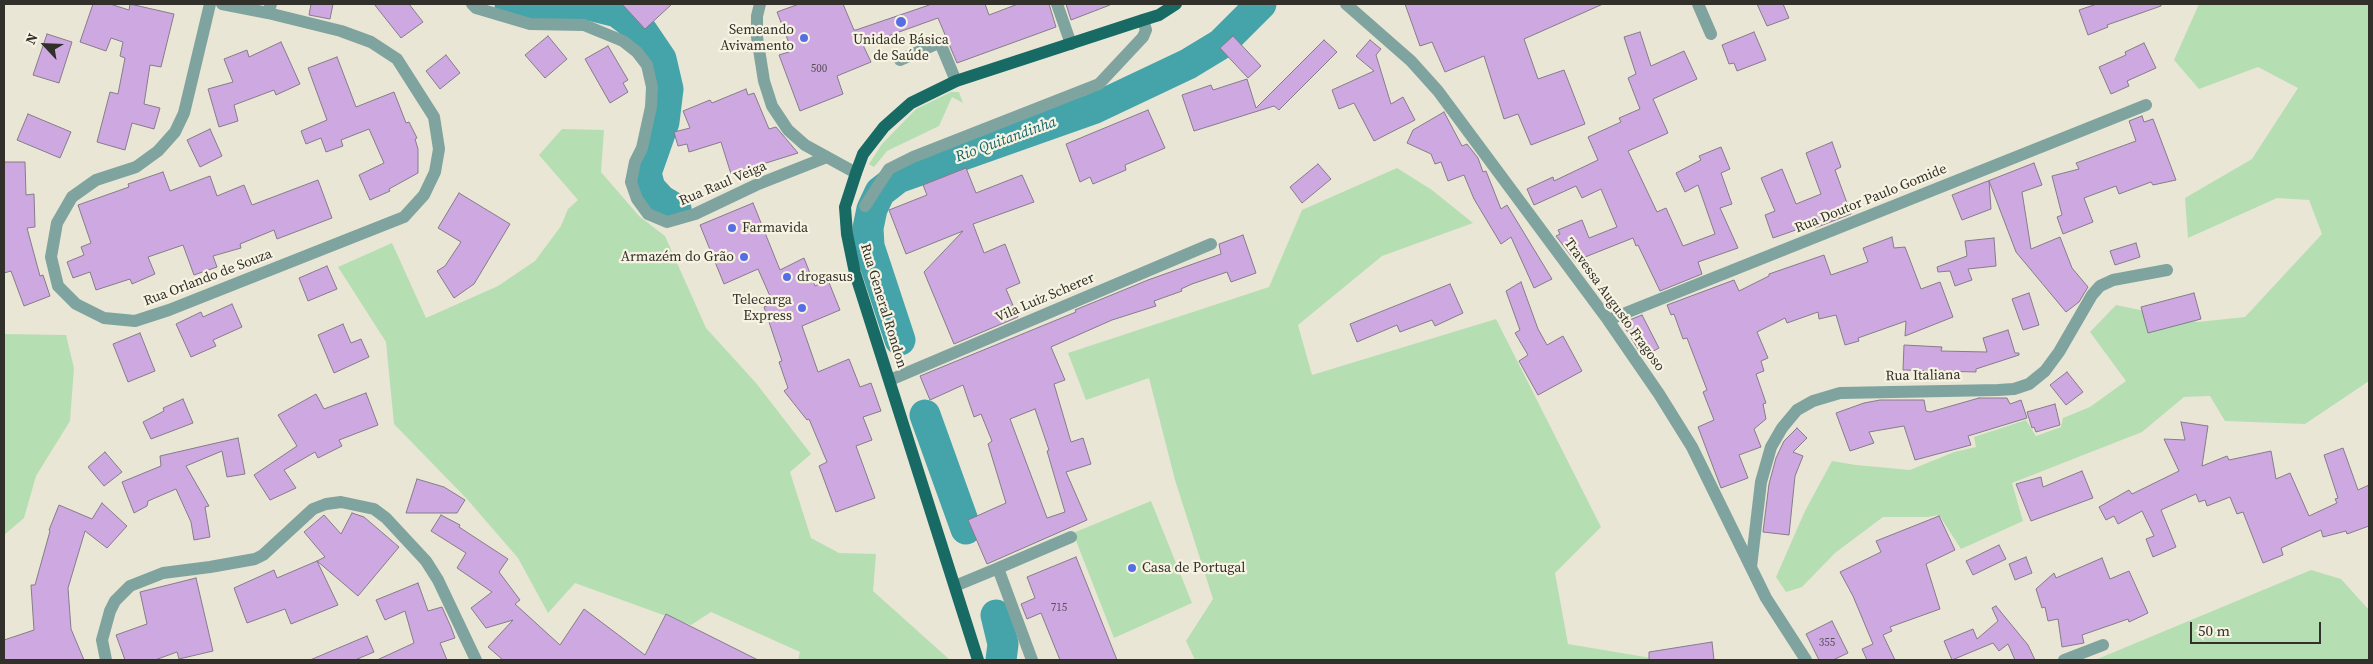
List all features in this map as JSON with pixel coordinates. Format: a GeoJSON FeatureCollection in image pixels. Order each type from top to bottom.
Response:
{"type":"FeatureCollection","features":[{"type":"Feature","properties":{"kind":"main road","name":"Rua General Rondon"},"geometry":{"type":"LineString","coordinates":[[978,660],[855,273],[846,234],[845,207],[863,154],[884,127],[911,103],[956,81],[1159,15],[1176,4]]}},
{"type":"Feature","properties":{"kind":"street","name":"Rua Orlando de Souza"},"geometry":{"type":"LineString","coordinates":[[210,4],[184,112],[175,132],[158,151],[136,167],[96,180],[72,197],[57,223],[51,257],[58,286],[76,304],[104,318],[135,321],[169,310],[404,217],[424,195],[435,172],[439,148],[434,117],[397,59],[371,42],[341,31],[270,9],[222,4]]}},
{"type":"Feature","properties":{"kind":"street","name":"Rua Raul Veiga"},"geometry":{"type":"LineString","coordinates":[[472,4],[476,8],[530,24],[584,26],[623,41],[637,52],[647,65],[652,86],[651,108],[642,148],[635,162],[631,182],[637,199],[648,214],[666,222],[694,214],[756,185],[827,157]]}},
{"type":"Feature","properties":{"kind":"street"},"geometry":{"type":"LineString","coordinates":[[760,4],[757,16],[757,37],[764,82],[772,106],[788,130],[805,145],[856,173]]}},
{"type":"Feature","properties":{"kind":"street"},"geometry":{"type":"LineString","coordinates":[[1057,4],[1071,44]]}},
{"type":"Feature","properties":{"kind":"street","name":"Travessa Augusto Fragoso"},"geometry":{"type":"LineString","coordinates":[[1346,4],[1411,61],[1438,91],[1608,320],[1659,394],[1692,447],[1766,598],[1806,660]]}},
{"type":"Feature","properties":{"kind":"street"},"geometry":{"type":"LineString","coordinates":[[1698,4],[1711,34]]}},
{"type":"Feature","properties":{"kind":"street"},"geometry":{"type":"LineString","coordinates":[[865,206],[889,169],[913,157],[1099,84],[1143,37],[1146,30],[1143,20]]}},
{"type":"Feature","properties":{"kind":"street"},"geometry":{"type":"LineString","coordinates":[[900,60],[936,44],[941,45],[956,81]]}},
{"type":"Feature","properties":{"kind":"street","name":"Rua Doutor Paulo Gomide"},"geometry":{"type":"LineString","coordinates":[[1608,320],[2146,105]]}},
{"type":"Feature","properties":{"kind":"street","name":"Vila Luiz Scherer"},"geometry":{"type":"LineString","coordinates":[[890,380],[1212,244]]}},
{"type":"Feature","properties":{"kind":"street","name":"Rua Italiana"},"geometry":{"type":"LineString","coordinates":[[1751,568],[1761,482],[1771,447],[1782,428],[1796,410],[1813,401],[1840,393],[1998,390],[2014,389],[2028,384],[2045,371],[2059,352],[2092,296],[2100,286],[2113,280],[2167,270]]}},
{"type":"Feature","properties":{"kind":"street"},"geometry":{"type":"LineString","coordinates":[[106,660],[102,640],[110,611],[115,601],[130,586],[163,573],[255,559],[263,555],[313,509],[326,504],[341,502],[374,509],[386,518],[426,561],[438,580],[476,660]]}},
{"type":"Feature","properties":{"kind":"street"},"geometry":{"type":"LineString","coordinates":[[955,586],[1071,537]]}},
{"type":"Feature","properties":{"kind":"street"},"geometry":{"type":"LineString","coordinates":[[996,569],[999,571],[1032,660]]}},
{"type":"Feature","properties":{"kind":"street"},"geometry":{"type":"LineString","coordinates":[[2064,660],[2103,645]]}},
{"type":"Feature","properties":{"kind":"green space"},"geometry":{"type":"Polygon","coordinates":[[[2199,4],[2369,4],[2369,381],[2305,424],[2225,421],[2210,396],[2184,397],[2142,432],[2012,483],[2023,521],[1961,549],[1939,515],[1928,517],[1883,517],[1835,553],[1802,587],[1786,592],[1776,577],[1805,511],[1832,461],[1910,470],[1954,452],[1976,447],[1974,437],[2026,420],[2036,436],[2061,427],[2063,418],[2090,407],[2126,381],[2090,332],[2116,305],[2198,322],[2245,317],[2322,234],[2309,200],[2277,198],[2188,238],[2185,198],[2252,159],[2298,88],[2258,67],[2199,89],[2174,60],[2199,4]]]}},
{"type":"Feature","properties":{"kind":"green space"},"geometry":{"type":"Polygon","coordinates":[[[951,92],[959,92],[963,103],[952,97],[939,126],[887,151],[874,167],[869,164],[882,144],[916,109],[951,92]]]}},
{"type":"Feature","properties":{"kind":"green space"},"geometry":{"type":"Polygon","coordinates":[[[562,129],[604,130],[601,172],[639,216],[665,236],[706,328],[756,383],[811,454],[790,472],[811,538],[839,553],[876,554],[873,591],[950,660],[798,660],[800,652],[711,612],[691,625],[575,583],[548,613],[518,558],[466,498],[394,424],[386,342],[338,267],[392,243],[426,318],[498,286],[535,261],[561,226],[568,209],[578,200],[539,155],[562,129]]]}},
{"type":"Feature","properties":{"kind":"green space"},"geometry":{"type":"Polygon","coordinates":[[[1397,168],[1432,190],[1473,223],[1382,256],[1298,325],[1312,375],[1496,319],[1601,527],[1555,573],[1568,644],[1663,660],[1195,660],[1186,641],[1213,599],[1175,480],[1149,378],[1086,400],[1068,353],[1269,287],[1302,210],[1397,168]]]}},
{"type":"Feature","properties":{"kind":"green space"},"geometry":{"type":"Polygon","coordinates":[[[4,334],[66,335],[74,368],[70,421],[36,476],[24,518],[4,535],[4,334]]]}},
{"type":"Feature","properties":{"kind":"green space","name":"Casa de Portugal"},"geometry":{"type":"Polygon","coordinates":[[[1151,501],[1192,603],[1114,638],[1073,533],[1151,501]]]}},
{"type":"Feature","properties":{"kind":"green space"},"geometry":{"type":"Polygon","coordinates":[[[2311,570],[2341,579],[2369,610],[2369,660],[2095,660],[2311,570]]]}},
{"type":"Feature","properties":{"kind":"building"},"geometry":{"type":"Polygon","coordinates":[[[93,4],[110,4],[129,10],[130,4],[174,14],[161,67],[150,65],[144,104],[160,108],[154,129],[132,123],[125,150],[97,142],[110,92],[118,94],[125,58],[120,56],[123,42],[111,38],[106,51],[80,42],[93,4]]]}},
{"type":"Feature","properties":{"kind":"building"},"geometry":{"type":"Polygon","coordinates":[[[311,4],[333,4],[330,19],[309,15],[311,4]]]}},
{"type":"Feature","properties":{"kind":"building"},"geometry":{"type":"Polygon","coordinates":[[[374,4],[409,4],[423,22],[401,38],[374,4]]]}},
{"type":"Feature","properties":{"kind":"building"},"geometry":{"type":"Polygon","coordinates":[[[622,4],[672,4],[645,29],[622,4]]]}},
{"type":"Feature","properties":{"kind":"building"},"geometry":{"type":"Polygon","coordinates":[[[799,4],[843,4],[854,30],[856,30],[932,4],[985,4],[989,15],[1018,4],[1049,4],[1056,27],[957,63],[938,18],[863,45],[871,62],[837,76],[843,94],[800,111],[779,55],[792,51],[777,12],[799,4]]]}},
{"type":"Feature","properties":{"kind":"building"},"geometry":{"type":"Polygon","coordinates":[[[1066,4],[1110,4],[1110,5],[1071,20],[1066,4]]]}},
{"type":"Feature","properties":{"kind":"building"},"geometry":{"type":"Polygon","coordinates":[[[1405,4],[1603,4],[1524,39],[1538,79],[1564,70],[1585,124],[1531,145],[1518,114],[1504,119],[1484,56],[1445,72],[1432,42],[1420,46],[1405,4]]]}},
{"type":"Feature","properties":{"kind":"building"},"geometry":{"type":"Polygon","coordinates":[[[1757,4],[1783,4],[1789,18],[1767,26],[1757,4]]]}},
{"type":"Feature","properties":{"kind":"building"},"geometry":{"type":"Polygon","coordinates":[[[2097,4],[2161,4],[2161,6],[2107,25],[2108,27],[2088,35],[2079,10],[2097,4]]]}},
{"type":"Feature","properties":{"kind":"building"},"geometry":{"type":"Polygon","coordinates":[[[1640,32],[1651,66],[1684,51],[1697,79],[1653,99],[1668,133],[1628,151],[1657,212],[1666,208],[1683,246],[1715,234],[1698,185],[1685,192],[1676,173],[1701,160],[1699,156],[1721,147],[1730,169],[1721,173],[1732,204],[1720,208],[1738,248],[1698,262],[1702,274],[1660,291],[1633,238],[1575,261],[1556,236],[1560,234],[1558,230],[1582,220],[1589,238],[1617,227],[1601,189],[1582,198],[1576,186],[1534,205],[1527,189],[1553,177],[1554,181],[1598,160],[1588,137],[1621,122],[1619,118],[1640,109],[1628,78],[1636,74],[1624,37],[1640,32]]]}},
{"type":"Feature","properties":{"kind":"building"},"geometry":{"type":"Polygon","coordinates":[[[1754,32],[1766,60],[1737,71],[1734,63],[1729,64],[1722,45],[1754,32]]]}},
{"type":"Feature","properties":{"kind":"building"},"geometry":{"type":"Polygon","coordinates":[[[47,34],[72,42],[59,83],[33,75],[47,34]]]}},
{"type":"Feature","properties":{"kind":"building"},"geometry":{"type":"Polygon","coordinates":[[[548,36],[567,59],[545,78],[525,55],[548,36]]]}},
{"type":"Feature","properties":{"kind":"building"},"geometry":{"type":"Polygon","coordinates":[[[1233,36],[1261,66],[1248,78],[1220,48],[1233,36]]]}},
{"type":"Feature","properties":{"kind":"building"},"geometry":{"type":"Polygon","coordinates":[[[1324,40],[1337,52],[1279,110],[1274,106],[1194,131],[1182,95],[1211,85],[1213,90],[1247,79],[1256,108],[1324,40]]]}},
{"type":"Feature","properties":{"kind":"building"},"geometry":{"type":"Polygon","coordinates":[[[1370,40],[1381,49],[1376,55],[1391,104],[1403,97],[1415,120],[1374,141],[1354,103],[1339,109],[1332,90],[1374,71],[1356,56],[1370,40]]]}},
{"type":"Feature","properties":{"kind":"building"},"geometry":{"type":"Polygon","coordinates":[[[281,42],[300,84],[276,95],[274,90],[234,105],[238,121],[219,127],[208,89],[233,82],[224,59],[247,50],[249,57],[281,42]]]}},
{"type":"Feature","properties":{"kind":"building"},"geometry":{"type":"Polygon","coordinates":[[[2144,43],[2156,68],[2127,81],[2129,86],[2111,94],[2099,67],[2126,55],[2125,52],[2144,43]]]}},
{"type":"Feature","properties":{"kind":"building"},"geometry":{"type":"Polygon","coordinates":[[[608,46],[628,80],[623,83],[628,92],[610,103],[585,59],[608,46]]]}},
{"type":"Feature","properties":{"kind":"building"},"geometry":{"type":"Polygon","coordinates":[[[446,55],[460,73],[440,89],[426,71],[446,55]]]}},
{"type":"Feature","properties":{"kind":"building"},"geometry":{"type":"Polygon","coordinates":[[[337,57],[356,107],[394,92],[406,123],[409,122],[417,138],[415,139],[418,149],[418,173],[389,189],[390,191],[370,200],[359,175],[384,163],[369,129],[341,140],[343,146],[326,152],[321,138],[306,144],[301,131],[327,120],[308,68],[337,57]]]}},
{"type":"Feature","properties":{"kind":"building"},"geometry":{"type":"Polygon","coordinates":[[[746,89],[748,95],[754,93],[769,129],[776,127],[798,153],[731,174],[721,142],[689,152],[687,144],[678,146],[674,132],[690,128],[683,111],[710,100],[712,103],[746,89]]]}},
{"type":"Feature","properties":{"kind":"building"},"geometry":{"type":"Polygon","coordinates":[[[1148,110],[1165,148],[1125,165],[1126,170],[1093,184],[1090,177],[1080,182],[1066,144],[1148,110]]]}},
{"type":"Feature","properties":{"kind":"building"},"geometry":{"type":"Polygon","coordinates":[[[1444,112],[1462,146],[1467,144],[1478,158],[1483,172],[1486,171],[1501,209],[1507,205],[1552,279],[1534,288],[1511,237],[1501,244],[1474,199],[1464,175],[1448,181],[1441,162],[1435,164],[1431,154],[1407,143],[1413,130],[1444,112]]]}},
{"type":"Feature","properties":{"kind":"building"},"geometry":{"type":"Polygon","coordinates":[[[28,114],[71,132],[60,158],[17,140],[28,114]]]}},
{"type":"Feature","properties":{"kind":"building"},"geometry":{"type":"Polygon","coordinates":[[[2142,116],[2144,122],[2153,119],[2176,180],[2153,185],[2151,182],[2119,194],[2116,186],[2084,198],[2093,222],[2063,234],[2057,217],[2062,215],[2052,176],[2079,169],[2076,163],[2136,141],[2129,121],[2142,116]]]}},
{"type":"Feature","properties":{"kind":"building"},"geometry":{"type":"Polygon","coordinates":[[[210,129],[222,156],[200,167],[187,140],[210,129]]]}},
{"type":"Feature","properties":{"kind":"building"},"geometry":{"type":"Polygon","coordinates":[[[1832,142],[1841,167],[1835,170],[1851,214],[1815,228],[1813,224],[1773,238],[1765,215],[1775,211],[1761,178],[1782,169],[1796,204],[1821,194],[1806,153],[1832,142]]]}},
{"type":"Feature","properties":{"kind":"building"},"geometry":{"type":"Polygon","coordinates":[[[4,162],[25,162],[26,195],[34,194],[35,227],[27,228],[40,276],[43,275],[50,296],[24,306],[11,271],[4,273],[4,162]]]}},
{"type":"Feature","properties":{"kind":"building"},"geometry":{"type":"Polygon","coordinates":[[[2034,163],[2042,185],[2022,192],[2031,249],[2060,237],[2072,268],[2088,287],[2079,302],[2066,312],[2016,252],[1989,181],[1991,209],[1962,220],[1952,195],[2034,163]]]}},
{"type":"Feature","properties":{"kind":"building"},"geometry":{"type":"Polygon","coordinates":[[[1318,164],[1331,179],[1302,203],[1290,187],[1318,164]]]}},
{"type":"Feature","properties":{"kind":"building"},"geometry":{"type":"Polygon","coordinates":[[[966,168],[976,193],[1022,175],[1034,202],[973,224],[984,253],[1005,244],[1020,283],[1006,289],[1018,317],[954,344],[924,272],[963,231],[906,254],[889,210],[927,195],[923,185],[966,168]]]}},
{"type":"Feature","properties":{"kind":"building"},"geometry":{"type":"Polygon","coordinates":[[[163,172],[170,191],[210,176],[217,196],[244,185],[252,205],[318,180],[332,218],[277,239],[274,230],[240,244],[241,248],[213,256],[217,267],[194,275],[183,245],[148,257],[155,274],[132,284],[130,279],[96,290],[90,272],[73,278],[67,262],[84,255],[81,247],[91,243],[78,205],[129,187],[128,184],[163,172]]]}},
{"type":"Feature","properties":{"kind":"building"},"geometry":{"type":"Polygon","coordinates":[[[459,193],[510,224],[474,284],[454,298],[437,271],[445,266],[461,242],[438,228],[459,193]]]}},
{"type":"Feature","properties":{"kind":"building"},"geometry":{"type":"Polygon","coordinates":[[[753,203],[780,270],[804,258],[815,286],[828,280],[840,310],[802,326],[818,372],[849,359],[860,387],[871,383],[881,411],[863,417],[872,440],[856,446],[875,498],[836,512],[819,466],[827,462],[809,419],[807,420],[784,391],[788,388],[779,362],[782,361],[764,307],[773,303],[758,269],[724,284],[700,225],[753,203]]]}},
{"type":"Feature","properties":{"kind":"building"},"geometry":{"type":"Polygon","coordinates":[[[1243,235],[1256,273],[1231,282],[1227,272],[1192,284],[1181,289],[1182,291],[1154,301],[1156,306],[1112,320],[1051,347],[1065,380],[1054,384],[1071,442],[1083,438],[1091,464],[1066,472],[1087,520],[987,564],[968,520],[1006,503],[988,444],[992,441],[981,414],[974,417],[963,385],[930,400],[920,376],[1076,312],[1075,310],[1148,280],[1221,254],[1219,244],[1243,235]],[[1035,409],[1010,419],[1047,518],[1065,512],[1047,451],[1049,450],[1035,409]]]}},
{"type":"Feature","properties":{"kind":"building"},"geometry":{"type":"Polygon","coordinates":[[[1892,237],[1894,248],[1905,247],[1921,289],[1940,282],[1953,317],[1905,336],[1906,321],[1858,338],[1859,341],[1845,345],[1836,315],[1819,319],[1818,312],[1787,323],[1785,318],[1757,332],[1768,358],[1761,361],[1764,371],[1756,374],[1766,403],[1763,404],[1766,419],[1754,429],[1761,447],[1739,455],[1748,478],[1721,488],[1698,427],[1714,420],[1703,392],[1707,390],[1687,338],[1683,339],[1674,314],[1671,315],[1667,305],[1734,280],[1739,291],[1769,276],[1769,274],[1824,255],[1831,275],[1868,262],[1863,248],[1892,237]]]}},
{"type":"Feature","properties":{"kind":"building"},"geometry":{"type":"Polygon","coordinates":[[[1994,238],[1996,266],[1968,269],[1972,280],[1955,286],[1950,271],[1938,272],[1937,267],[1967,256],[1965,241],[1994,238]]]}},
{"type":"Feature","properties":{"kind":"building"},"geometry":{"type":"Polygon","coordinates":[[[2136,243],[2140,257],[2115,265],[2110,251],[2136,243]]]}},
{"type":"Feature","properties":{"kind":"building"},"geometry":{"type":"Polygon","coordinates":[[[327,266],[337,289],[308,301],[299,278],[327,266]]]}},
{"type":"Feature","properties":{"kind":"building"},"geometry":{"type":"Polygon","coordinates":[[[1521,282],[1538,329],[1547,345],[1563,336],[1582,371],[1538,395],[1519,361],[1528,355],[1515,333],[1520,330],[1506,291],[1521,282]]]}},
{"type":"Feature","properties":{"kind":"building"},"geometry":{"type":"Polygon","coordinates":[[[1450,284],[1463,313],[1435,326],[1432,320],[1400,332],[1397,325],[1357,342],[1350,324],[1450,284]]]}},
{"type":"Feature","properties":{"kind":"building"},"geometry":{"type":"Polygon","coordinates":[[[2029,293],[2039,325],[2023,330],[2012,299],[2029,293]]]}},
{"type":"Feature","properties":{"kind":"building"},"geometry":{"type":"Polygon","coordinates":[[[2194,293],[2201,319],[2148,333],[2141,307],[2194,293]]]}},
{"type":"Feature","properties":{"kind":"building"},"geometry":{"type":"Polygon","coordinates":[[[232,304],[242,327],[213,340],[216,346],[191,357],[176,324],[201,312],[203,317],[232,304]]]}},
{"type":"Feature","properties":{"kind":"building"},"geometry":{"type":"Polygon","coordinates":[[[1642,315],[1659,348],[1643,357],[1622,323],[1642,315]]]}},
{"type":"Feature","properties":{"kind":"building"},"geometry":{"type":"Polygon","coordinates":[[[343,324],[351,343],[361,339],[369,357],[334,373],[318,335],[343,324]]]}},
{"type":"Feature","properties":{"kind":"building"},"geometry":{"type":"Polygon","coordinates":[[[2008,330],[2015,353],[2019,353],[2019,355],[1976,369],[1976,372],[1903,370],[1904,345],[1942,347],[1941,351],[1987,352],[1983,338],[2008,330]]]}},
{"type":"Feature","properties":{"kind":"building"},"geometry":{"type":"Polygon","coordinates":[[[140,333],[155,371],[128,382],[113,344],[140,333]]]}},
{"type":"Feature","properties":{"kind":"building"},"geometry":{"type":"Polygon","coordinates":[[[2067,372],[2083,392],[2066,405],[2050,385],[2067,372]]]}},
{"type":"Feature","properties":{"kind":"building"},"geometry":{"type":"Polygon","coordinates":[[[366,393],[378,425],[339,440],[342,446],[318,458],[315,452],[284,470],[296,488],[270,500],[254,475],[297,446],[278,415],[316,394],[324,409],[366,393]]]}},
{"type":"Feature","properties":{"kind":"building"},"geometry":{"type":"Polygon","coordinates":[[[1979,398],[2007,398],[2010,404],[2021,400],[2027,418],[1968,436],[1971,445],[1915,460],[1904,426],[1869,432],[1874,443],[1850,451],[1836,413],[1864,403],[1880,400],[1924,400],[1926,411],[1930,412],[1979,398]]]}},
{"type":"Feature","properties":{"kind":"building"},"geometry":{"type":"Polygon","coordinates":[[[183,399],[193,423],[151,439],[143,422],[164,411],[163,408],[183,399]]]}},
{"type":"Feature","properties":{"kind":"building"},"geometry":{"type":"Polygon","coordinates":[[[2055,404],[2060,425],[2036,432],[2034,427],[2032,428],[2027,412],[2055,404]]]}},
{"type":"Feature","properties":{"kind":"building"},"geometry":{"type":"Polygon","coordinates":[[[2181,422],[2208,426],[2202,466],[2227,456],[2229,460],[2271,451],[2276,479],[2290,473],[2309,516],[2337,503],[2335,499],[2338,498],[2324,455],[2343,448],[2358,490],[2369,485],[2369,526],[2347,534],[2346,531],[2323,537],[2321,530],[2281,548],[2283,555],[2263,563],[2243,512],[2237,514],[2230,497],[2207,506],[2205,500],[2199,502],[2196,494],[2161,510],[2176,547],[2153,557],[2146,539],[2154,536],[2142,511],[2118,524],[2114,516],[2106,520],[2099,507],[2129,490],[2132,494],[2179,471],[2164,439],[2185,440],[2181,422]]]}},
{"type":"Feature","properties":{"kind":"building"},"geometry":{"type":"Polygon","coordinates":[[[1797,428],[1807,438],[1793,452],[1803,456],[1795,476],[1789,535],[1763,532],[1769,484],[1776,458],[1784,441],[1797,428]]]}},
{"type":"Feature","properties":{"kind":"building"},"geometry":{"type":"Polygon","coordinates":[[[238,438],[245,474],[227,477],[222,451],[186,466],[209,506],[205,507],[210,537],[194,540],[191,522],[176,489],[148,501],[147,506],[134,513],[122,482],[161,466],[160,456],[238,438]]]}},
{"type":"Feature","properties":{"kind":"building"},"geometry":{"type":"Polygon","coordinates":[[[105,452],[122,472],[104,486],[88,467],[105,452]]]}},
{"type":"Feature","properties":{"kind":"building"},"geometry":{"type":"Polygon","coordinates":[[[2082,471],[2093,498],[2031,521],[2016,484],[2041,477],[2043,487],[2082,471]]]}},
{"type":"Feature","properties":{"kind":"building"},"geometry":{"type":"Polygon","coordinates":[[[417,479],[444,487],[465,500],[457,513],[406,513],[417,479]]]}},
{"type":"Feature","properties":{"kind":"building"},"geometry":{"type":"Polygon","coordinates":[[[102,503],[127,526],[107,548],[85,531],[68,588],[71,629],[84,660],[4,660],[4,640],[34,630],[31,585],[35,585],[49,530],[59,505],[92,519],[102,503]]]}},
{"type":"Feature","properties":{"kind":"building"},"geometry":{"type":"Polygon","coordinates":[[[352,513],[364,517],[399,547],[358,596],[317,561],[325,557],[304,532],[324,515],[341,534],[352,513]]]}},
{"type":"Feature","properties":{"kind":"building"},"geometry":{"type":"Polygon","coordinates":[[[441,515],[460,525],[459,527],[508,559],[499,572],[520,600],[515,604],[560,645],[584,609],[645,655],[666,614],[758,660],[503,660],[488,647],[513,620],[486,628],[471,608],[492,592],[457,568],[466,553],[431,531],[441,515]]]}},
{"type":"Feature","properties":{"kind":"building"},"geometry":{"type":"Polygon","coordinates":[[[1939,516],[1955,550],[1926,564],[1940,609],[1890,627],[1892,631],[1883,635],[1895,660],[1867,660],[1862,649],[1873,644],[1853,596],[1840,572],[1881,552],[1876,541],[1939,516]]]}},
{"type":"Feature","properties":{"kind":"building"},"geometry":{"type":"Polygon","coordinates":[[[1999,545],[2006,559],[1973,575],[1966,561],[1999,545]]]}},
{"type":"Feature","properties":{"kind":"building"},"geometry":{"type":"Polygon","coordinates":[[[1076,557],[1117,660],[1060,660],[1041,613],[1027,619],[1021,604],[1035,598],[1027,577],[1076,557]]]}},
{"type":"Feature","properties":{"kind":"building"},"geometry":{"type":"Polygon","coordinates":[[[2026,557],[2032,573],[2015,580],[2009,564],[2026,557]]]}},
{"type":"Feature","properties":{"kind":"building"},"geometry":{"type":"Polygon","coordinates":[[[2102,558],[2110,579],[2129,571],[2148,613],[2129,622],[2128,619],[2082,635],[2084,643],[2062,647],[2058,619],[2048,621],[2045,607],[2042,608],[2036,589],[2054,573],[2056,578],[2102,558]]]}},
{"type":"Feature","properties":{"kind":"building"},"geometry":{"type":"Polygon","coordinates":[[[317,561],[338,605],[291,624],[285,609],[247,623],[234,588],[274,570],[277,578],[317,561]]]}},
{"type":"Feature","properties":{"kind":"building"},"geometry":{"type":"Polygon","coordinates":[[[196,578],[213,651],[179,659],[177,652],[155,660],[125,660],[116,635],[147,624],[140,592],[196,578]]]}},
{"type":"Feature","properties":{"kind":"building"},"geometry":{"type":"Polygon","coordinates":[[[418,583],[428,611],[442,607],[451,627],[455,638],[440,643],[447,660],[377,660],[414,643],[405,611],[385,620],[376,600],[418,583]]]}},
{"type":"Feature","properties":{"kind":"building"},"geometry":{"type":"Polygon","coordinates":[[[1996,606],[2028,645],[2035,660],[2015,660],[2008,644],[1999,651],[1993,643],[1952,660],[1944,641],[1973,629],[1977,639],[1998,621],[1992,608],[1996,606]]]}},
{"type":"Feature","properties":{"kind":"building"},"geometry":{"type":"Polygon","coordinates":[[[1832,621],[1848,653],[1833,660],[1819,660],[1806,634],[1832,621]]]}},
{"type":"Feature","properties":{"kind":"building"},"geometry":{"type":"Polygon","coordinates":[[[367,636],[374,652],[355,660],[310,660],[367,636]]]}},
{"type":"Feature","properties":{"kind":"building"},"geometry":{"type":"Polygon","coordinates":[[[1712,642],[1714,660],[1649,660],[1649,652],[1712,642]]]}},
{"type":"Feature","properties":{"kind":"waterway"},"geometry":{"type":"LineString","coordinates":[[510,4],[564,9],[589,5],[617,12],[642,31],[661,59],[668,89],[664,122],[646,173],[650,188],[661,200],[676,209]]}},
{"type":"Feature","properties":{"kind":"waterway","name":"Rio Quitandinha"},"geometry":{"type":"LineString","coordinates":[[900,340],[869,246],[868,228],[872,209],[880,192],[898,178],[1093,109],[1188,64],[1221,44],[1261,4]]}},
{"type":"Feature","properties":{"kind":"waterway","name":"Rio Quitandinha"},"geometry":{"type":"LineString","coordinates":[[925,415],[966,529]]}},
{"type":"Feature","properties":{"kind":"waterway","name":"Rio Quitandinha"},"geometry":{"type":"LineString","coordinates":[[996,615],[1003,644],[1001,660]]}},
{"type":"Feature","properties":{"kind":"place","name":"Unidade Básica de Saúde"},"geometry":{"type":"Point","coordinates":[901,22]}},
{"type":"Feature","properties":{"kind":"place","name":"Semeando Avivamento"},"geometry":{"type":"Point","coordinates":[804,38]}},
{"type":"Feature","properties":{"kind":"place","name":"Farmavida"},"geometry":{"type":"Point","coordinates":[732,228]}},
{"type":"Feature","properties":{"kind":"place","name":"Armazém do Grão"},"geometry":{"type":"Point","coordinates":[744,257]}},
{"type":"Feature","properties":{"kind":"place","name":"drogasus"},"geometry":{"type":"Point","coordinates":[787,277]}},
{"type":"Feature","properties":{"kind":"place","name":"Telecarga Express"},"geometry":{"type":"Point","coordinates":[802,308]}},
{"type":"Feature","properties":{"kind":"place","name":"Casa de Portugal"},"geometry":{"type":"Point","coordinates":[1132,568]}}]}
